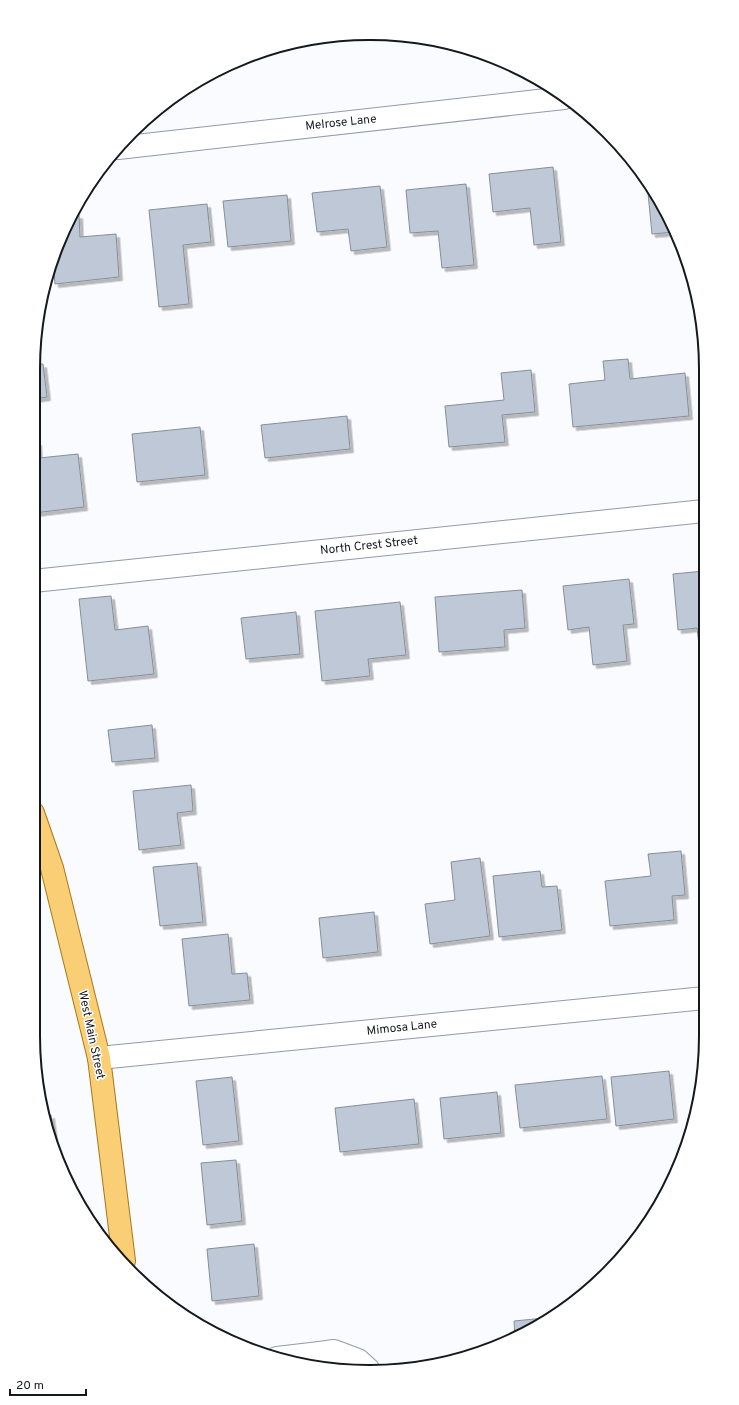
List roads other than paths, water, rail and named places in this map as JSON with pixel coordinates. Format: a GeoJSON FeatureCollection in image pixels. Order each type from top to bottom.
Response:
{"type":"FeatureCollection","features":[{"type":"Feature","properties":{"kind":"main road","name":"West Main Street"},"geometry":{"type":"LineString","coordinates":[[40,833],[52,868],[99,1058],[123,1254]]}},
{"type":"Feature","properties":{"kind":"street","name":"Melrose Lane"},"geometry":{"type":"LineString","coordinates":[[127,147],[557,99]]}},
{"type":"Feature","properties":{"kind":"street","name":"North Crest Street"},"geometry":{"type":"LineString","coordinates":[[40,580],[699,512]]}},
{"type":"Feature","properties":{"kind":"street","name":"Mimosa Lane"},"geometry":{"type":"LineString","coordinates":[[99,1058],[699,999]]}},
{"type":"Feature","properties":{"kind":"street"},"geometry":{"type":"LineString","coordinates":[[303,1359],[321,1359],[334,1351],[358,1360],[363,1365]]}}]}
